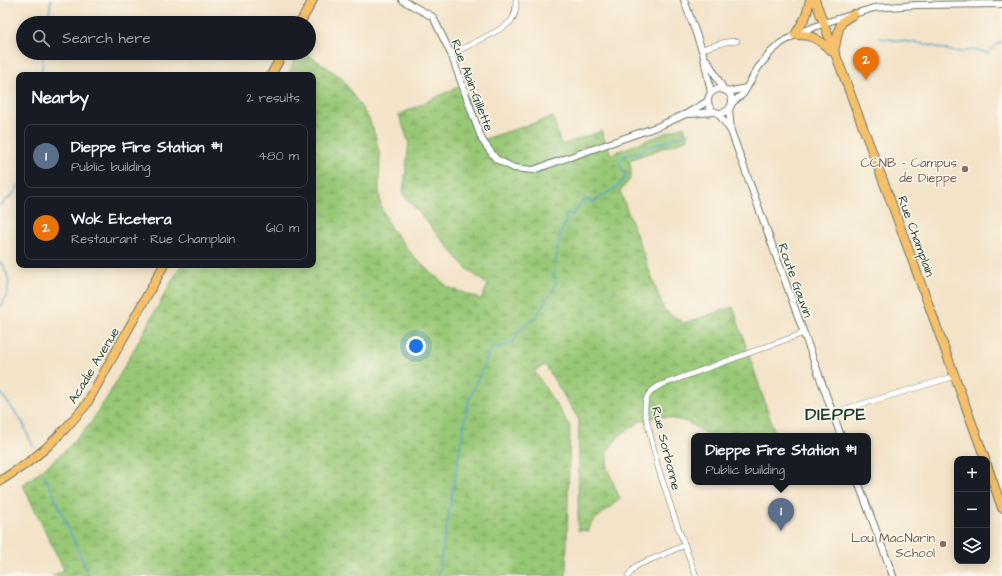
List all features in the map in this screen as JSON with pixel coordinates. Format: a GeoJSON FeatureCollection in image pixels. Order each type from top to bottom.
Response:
{"type":"FeatureCollection","features":[{"type":"Feature","properties":{"kind":"main road"},"geometry":{"type":"LineString","coordinates":[[304,16],[313,0]]}},
{"type":"Feature","properties":{"kind":"main road"},"geometry":{"type":"LineString","coordinates":[[795,35],[806,16],[810,0]]}},
{"type":"Feature","properties":{"kind":"main road","name":"Rue Champlain"},"geometry":{"type":"LineString","coordinates":[[815,0],[956,376],[984,456]]}},
{"type":"Feature","properties":{"kind":"main road"},"geometry":{"type":"LineString","coordinates":[[795,35],[806,34],[815,38],[834,53],[839,28],[843,21],[854,14]]}},
{"type":"Feature","properties":{"kind":"main road"},"geometry":{"type":"LineString","coordinates":[[273,72],[279,60]]}},
{"type":"Feature","properties":{"kind":"main road","name":"Acadie Avenue"},"geometry":{"type":"LineString","coordinates":[[0,481],[26,464],[46,448],[86,405],[162,268]]}},
{"type":"Feature","properties":{"kind":"main road"},"geometry":{"type":"LineString","coordinates":[[990,474],[1002,508]]}},
{"type":"Feature","properties":{"kind":"street","name":"Rue Alain-Gillette"},"geometry":{"type":"LineString","coordinates":[[402,0],[433,17],[451,54],[482,140],[496,159],[514,168],[533,170],[659,126],[686,114],[708,101]]}},
{"type":"Feature","properties":{"kind":"street"},"geometry":{"type":"LineString","coordinates":[[451,54],[498,30],[511,21],[516,12],[516,0]]}},
{"type":"Feature","properties":{"kind":"street"},"geometry":{"type":"LineString","coordinates":[[684,0],[702,51],[711,93],[708,101],[710,109],[715,112],[724,113],[743,94],[758,68],[770,53],[781,43],[795,35],[824,23],[874,8],[916,2],[1002,4]]}},
{"type":"Feature","properties":{"kind":"street"},"geometry":{"type":"LineString","coordinates":[[702,51],[726,42],[737,42]]}},
{"type":"Feature","properties":{"kind":"street"},"geometry":{"type":"LineString","coordinates":[[702,51],[726,91],[730,95],[731,106]]}},
{"type":"Feature","properties":{"kind":"street"},"geometry":{"type":"LineString","coordinates":[[711,93],[717,90],[726,91],[746,88]]}},
{"type":"Feature","properties":{"kind":"street","name":"Route Gauvin"},"geometry":{"type":"LineString","coordinates":[[731,106],[731,131],[840,433]]}},
{"type":"Feature","properties":{"kind":"street","name":"Rue Alain-Gillette"},"geometry":{"type":"LineString","coordinates":[[686,114],[715,112]]}},
{"type":"Feature","properties":{"kind":"street","name":"Route Gauvin"},"geometry":{"type":"LineString","coordinates":[[715,112],[731,131]]}},
{"type":"Feature","properties":{"kind":"street","name":"Rue Sorbonne"},"geometry":{"type":"LineString","coordinates":[[696,576],[658,467],[645,413],[644,404],[647,396],[652,389],[660,385],[804,333]]}},
{"type":"Feature","properties":{"kind":"street"},"geometry":{"type":"LineString","coordinates":[[832,412],[956,376]]}},
{"type":"Feature","properties":{"kind":"street"},"geometry":{"type":"LineString","coordinates":[[859,485],[893,576]]}},
{"type":"Feature","properties":{"kind":"street"},"geometry":{"type":"LineString","coordinates":[[628,576],[636,566],[685,545]]}},
{"type":"Feature","properties":{"kind":"green space"},"geometry":{"type":"Polygon","coordinates":[[[295,60],[316,60],[341,77],[369,119],[375,135],[380,156],[379,191],[381,207],[390,227],[415,258],[448,287],[481,299],[488,285],[466,268],[403,194],[409,143],[399,115],[462,85],[482,140],[553,117],[561,145],[601,131],[611,154],[684,126],[688,139],[629,160],[631,174],[626,184],[620,191],[664,310],[684,323],[733,307],[775,433],[705,433],[687,422],[661,416],[641,421],[620,435],[607,452],[607,468],[620,499],[591,523],[589,531],[578,530],[579,420],[545,365],[534,371],[570,426],[566,576],[52,576],[64,570],[23,485],[64,452],[90,424],[108,396],[179,268],[316,268],[316,72],[289,72],[295,60]]]}},
{"type":"Feature","properties":{"kind":"waterway"},"geometry":{"type":"LineString","coordinates":[[49,16],[51,0]]}},
{"type":"Feature","properties":{"kind":"waterway"},"geometry":{"type":"LineString","coordinates":[[879,38],[925,44],[955,52],[976,50],[988,53],[996,45],[1002,42]]}},
{"type":"Feature","properties":{"kind":"waterway"},"geometry":{"type":"LineString","coordinates":[[41,72],[43,60]]}},
{"type":"Feature","properties":{"kind":"waterway"},"geometry":{"type":"LineString","coordinates":[[438,576],[468,402],[491,349],[513,343],[519,331],[537,316],[556,283],[553,275],[562,227],[567,222],[565,217],[566,214],[569,213],[573,215],[580,204],[587,199],[593,202],[617,187],[626,177],[625,173],[621,169],[619,160],[626,155],[636,154],[644,149],[689,133]]}},
{"type":"Feature","properties":{"kind":"waterway"},"geometry":{"type":"LineString","coordinates":[[0,205],[16,190]]}},
{"type":"Feature","properties":{"kind":"waterway"},"geometry":{"type":"LineString","coordinates":[[0,262],[7,273],[9,284],[4,301],[0,306]]}},
{"type":"Feature","properties":{"kind":"waterway"},"geometry":{"type":"LineString","coordinates":[[0,392],[23,423],[33,447]]}},
{"type":"Feature","properties":{"kind":"waterway"},"geometry":{"type":"LineString","coordinates":[[43,473],[89,576]]}},
{"type":"Feature","properties":{"kind":"place","name":"Wok Etcetera"},"geometry":{"type":"Point","coordinates":[866,80]}},
{"type":"Feature","properties":{"kind":"place","name":"CCNB - Campus de Dieppe"},"geometry":{"type":"Point","coordinates":[965,169]}},
{"type":"Feature","properties":{"kind":"place","name":"Dieppe Fire Station #1"},"geometry":{"type":"Point","coordinates":[781,531]}},
{"type":"Feature","properties":{"kind":"place","name":"Lou MacNarin School"},"geometry":{"type":"Point","coordinates":[943,544]}},
{"type":"Feature","properties":{"kind":"district","name":"DIEPPE"},"geometry":{"type":"Point","coordinates":[836,414]}}]}
